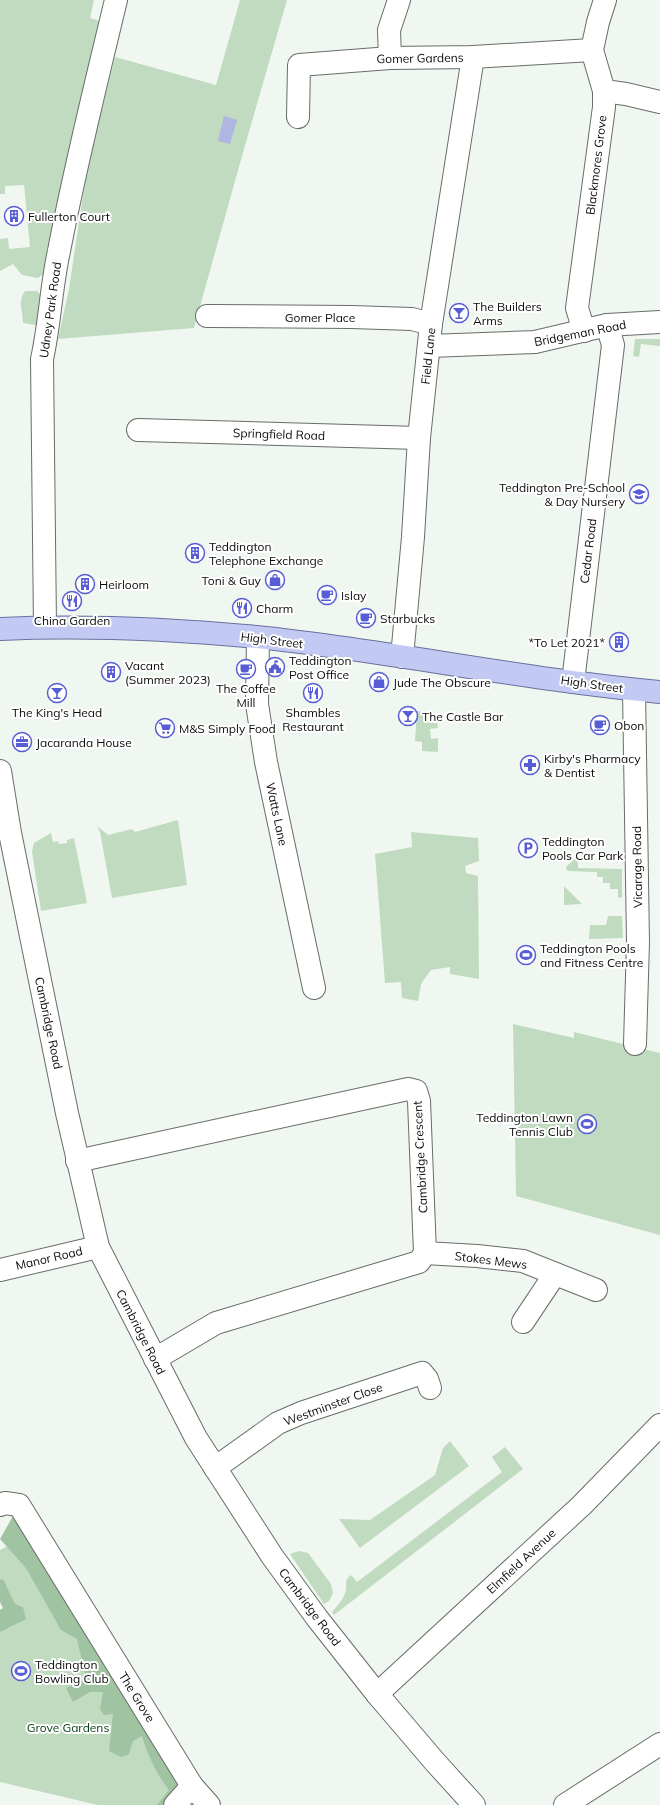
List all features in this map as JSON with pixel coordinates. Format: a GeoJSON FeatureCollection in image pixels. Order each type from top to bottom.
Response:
{"type":"FeatureCollection","features":[{"type":"Feature","properties":{"kind":"main road","name":"High Street"},"geometry":{"type":"LineString","coordinates":[[0,629],[45,627],[126,628],[258,638],[573,682],[660,692]]}},
{"type":"Feature","properties":{"kind":"street","name":"Udney Park Road"},"geometry":{"type":"LineString","coordinates":[[45,627],[42,359],[49,328],[58,253],[87,119],[116,0]]}},
{"type":"Feature","properties":{"kind":"street"},"geometry":{"type":"LineString","coordinates":[[390,58],[389,30],[399,0]]}},
{"type":"Feature","properties":{"kind":"street","name":"Blackmores Grove"},"geometry":{"type":"LineString","coordinates":[[584,331],[577,308],[604,107],[604,92],[592,50],[598,22],[605,0]]}},
{"type":"Feature","properties":{"kind":"street","name":"Gomer Gardens"},"geometry":{"type":"LineString","coordinates":[[298,117],[299,65],[390,58],[473,57],[592,50]]}},
{"type":"Feature","properties":{"kind":"street","name":"Field Lane"},"geometry":{"type":"LineString","coordinates":[[402,657],[413,537],[419,438],[431,324],[473,57]]}},
{"type":"Feature","properties":{"kind":"street"},"geometry":{"type":"LineString","coordinates":[[604,92],[626,94],[660,102]]}},
{"type":"Feature","properties":{"kind":"street","name":"Gomer Place"},"geometry":{"type":"LineString","coordinates":[[207,316],[352,316],[412,319],[431,324]]}},
{"type":"Feature","properties":{"kind":"street","name":"Bridgeman Road"},"geometry":{"type":"LineString","coordinates":[[429,346],[535,342],[607,325],[660,322]]}},
{"type":"Feature","properties":{"kind":"street","name":"Cedar Road"},"geometry":{"type":"LineString","coordinates":[[573,682],[612,345],[607,325]]}},
{"type":"Feature","properties":{"kind":"street","name":"Springfield Road"},"geometry":{"type":"LineString","coordinates":[[138,430],[419,438]]}},
{"type":"Feature","properties":{"kind":"street","name":"Watts Lane"},"geometry":{"type":"LineString","coordinates":[[258,638],[257,704],[266,762],[314,988]]}},
{"type":"Feature","properties":{"kind":"street","name":"Vicarage Road"},"geometry":{"type":"LineString","coordinates":[[634,690],[638,935],[635,1044]]}},
{"type":"Feature","properties":{"kind":"street","name":"Cambridge Road"},"geometry":{"type":"LineString","coordinates":[[0,772],[10,833],[77,1161],[98,1247],[196,1438],[272,1556],[317,1618],[377,1694],[474,1805]]}},
{"type":"Feature","properties":{"kind":"street","name":"Cambridge Crescent"},"geometry":{"type":"LineString","coordinates":[[77,1161],[408,1089],[416,1091],[419,1101],[424,1253]]}},
{"type":"Feature","properties":{"kind":"street","name":"Manor Road"},"geometry":{"type":"LineString","coordinates":[[0,1270],[98,1247]]}},
{"type":"Feature","properties":{"kind":"street"},"geometry":{"type":"LineString","coordinates":[[155,1359],[216,1323],[419,1262],[424,1253]]}},
{"type":"Feature","properties":{"kind":"street","name":"Stokes Mews"},"geometry":{"type":"LineString","coordinates":[[424,1253],[523,1261],[596,1290]]}},
{"type":"Feature","properties":{"kind":"street"},"geometry":{"type":"LineString","coordinates":[[523,1322],[555,1274]]}},
{"type":"Feature","properties":{"kind":"street","name":"Westminster Close"},"geometry":{"type":"LineString","coordinates":[[215,1468],[278,1423],[301,1413],[422,1373],[427,1379],[430,1388]]}},
{"type":"Feature","properties":{"kind":"street","name":"Elmfield Avenue"},"geometry":{"type":"LineString","coordinates":[[377,1694],[582,1505],[660,1425]]}},
{"type":"Feature","properties":{"kind":"street","name":"The Grove"},"geometry":{"type":"LineString","coordinates":[[9,1505],[192,1786],[209,1805]]}},
{"type":"Feature","properties":{"kind":"street"},"geometry":{"type":"LineString","coordinates":[[564,1805],[660,1744]]}},
{"type":"Feature","properties":{"kind":"street"},"geometry":{"type":"LineString","coordinates":[[175,1805],[192,1786]]}},
{"type":"Feature","properties":{"kind":"green space"},"geometry":{"type":"Polygon","coordinates":[[[0,0],[94,0],[90,18],[100,21],[46,272],[38,278],[22,275],[13,264],[0,271],[0,239],[8,238],[9,249],[30,247],[24,185],[5,186],[5,194],[0,194],[0,0]]]}},
{"type":"Feature","properties":{"kind":"green space"},"geometry":{"type":"Polygon","coordinates":[[[240,0],[287,0],[194,328],[58,339],[69,289],[91,152],[115,57],[216,85],[240,0]]]}},
{"type":"Feature","properties":{"kind":"green space"},"geometry":{"type":"Polygon","coordinates":[[[25,291],[37,291],[44,298],[41,326],[23,323],[21,299],[25,291]]]}},
{"type":"Feature","properties":{"kind":"green space"},"geometry":{"type":"Polygon","coordinates":[[[635,339],[660,339],[660,346],[641,344],[639,357],[633,356],[635,339]]]}},
{"type":"Feature","properties":{"kind":"green space"},"geometry":{"type":"Polygon","coordinates":[[[417,711],[428,712],[428,719],[437,720],[438,728],[430,729],[431,739],[438,738],[438,752],[422,751],[422,742],[415,741],[417,711]]]}},
{"type":"Feature","properties":{"kind":"green space"},"geometry":{"type":"Polygon","coordinates":[[[178,820],[187,885],[112,898],[100,832],[97,826],[108,835],[132,829],[135,832],[178,820]]]}},
{"type":"Feature","properties":{"kind":"green space"},"geometry":{"type":"Polygon","coordinates":[[[411,832],[478,838],[479,861],[465,866],[466,873],[478,876],[479,979],[450,974],[450,967],[431,970],[421,984],[418,1001],[402,998],[401,982],[385,983],[375,854],[412,847],[411,832]]]}},
{"type":"Feature","properties":{"kind":"green space"},"geometry":{"type":"Polygon","coordinates":[[[51,833],[53,842],[58,841],[59,844],[67,843],[67,840],[74,838],[87,903],[41,911],[32,852],[34,843],[51,833]]]}},
{"type":"Feature","properties":{"kind":"green space"},"geometry":{"type":"Polygon","coordinates":[[[578,856],[578,868],[622,869],[622,897],[618,898],[618,889],[610,889],[610,883],[603,883],[603,877],[597,877],[597,872],[568,871],[566,867],[578,856]]]}},
{"type":"Feature","properties":{"kind":"green space"},"geometry":{"type":"Polygon","coordinates":[[[564,886],[582,904],[564,905],[564,886]]]}},
{"type":"Feature","properties":{"kind":"green space"},"geometry":{"type":"Polygon","coordinates":[[[608,916],[622,916],[623,938],[589,939],[590,925],[606,925],[608,916]]]}},
{"type":"Feature","properties":{"kind":"green space","name":"Teddington Lawn Tennis Club"},"geometry":{"type":"Polygon","coordinates":[[[513,1024],[574,1038],[574,1032],[660,1053],[660,1235],[516,1196],[513,1024]]]}},
{"type":"Feature","properties":{"kind":"green space"},"geometry":{"type":"Polygon","coordinates":[[[450,1441],[469,1466],[360,1548],[339,1519],[370,1520],[435,1475],[443,1448],[450,1441]]]}},
{"type":"Feature","properties":{"kind":"green space"},"geometry":{"type":"Polygon","coordinates":[[[505,1447],[523,1469],[334,1615],[332,1612],[344,1596],[346,1581],[351,1575],[357,1582],[502,1472],[492,1457],[505,1447]]]}},
{"type":"Feature","properties":{"kind":"green space"},"geometry":{"type":"Polygon","coordinates":[[[13,1516],[181,1788],[171,1805],[157,1805],[169,1790],[153,1764],[142,1736],[133,1741],[129,1754],[121,1757],[109,1751],[113,1714],[104,1715],[100,1709],[103,1692],[90,1692],[73,1702],[66,1688],[86,1678],[77,1639],[61,1630],[26,1568],[0,1539],[13,1516]]]}},
{"type":"Feature","properties":{"kind":"green space","name":"Grove Gardens"},"geometry":{"type":"Polygon","coordinates":[[[30,1534],[178,1776],[168,1805],[98,1805],[0,1782],[0,1624],[18,1615],[0,1580],[0,1550],[30,1534]]]}},
{"type":"Feature","properties":{"kind":"green space"},"geometry":{"type":"Polygon","coordinates":[[[299,1551],[308,1553],[331,1584],[333,1593],[329,1601],[324,1604],[290,1554],[299,1551]]]}},
{"type":"Feature","properties":{"kind":"green space"},"geometry":{"type":"Polygon","coordinates":[[[3,1579],[15,1604],[23,1607],[26,1619],[0,1632],[0,1610],[3,1608],[0,1602],[0,1580],[3,1579]]]}},
{"type":"Feature","properties":{"kind":"water"},"geometry":{"type":"Polygon","coordinates":[[[224,116],[237,120],[230,144],[218,141],[224,116]]]}},
{"type":"Feature","properties":{"kind":"place","name":"Fullerton Court"},"geometry":{"type":"Point","coordinates":[14,216]}},
{"type":"Feature","properties":{"kind":"place","name":"The Builders Arms"},"geometry":{"type":"Point","coordinates":[459,313]}},
{"type":"Feature","properties":{"kind":"place","name":"Teddington Pre-School & Day Nursery"},"geometry":{"type":"Point","coordinates":[639,494]}},
{"type":"Feature","properties":{"kind":"place","name":"Teddington Telephone Exchange"},"geometry":{"type":"Point","coordinates":[195,553]}},
{"type":"Feature","properties":{"kind":"place","name":"Toni & Guy"},"geometry":{"type":"Point","coordinates":[275,580]}},
{"type":"Feature","properties":{"kind":"place","name":"Heirloom"},"geometry":{"type":"Point","coordinates":[85,584]}},
{"type":"Feature","properties":{"kind":"place","name":"Islay"},"geometry":{"type":"Point","coordinates":[327,595]}},
{"type":"Feature","properties":{"kind":"place","name":"China Garden"},"geometry":{"type":"Point","coordinates":[72,601]}},
{"type":"Feature","properties":{"kind":"place","name":"Charm"},"geometry":{"type":"Point","coordinates":[242,608]}},
{"type":"Feature","properties":{"kind":"place","name":"Starbucks"},"geometry":{"type":"Point","coordinates":[366,618]}},
{"type":"Feature","properties":{"kind":"place","name":"*To Let 2021*"},"geometry":{"type":"Point","coordinates":[619,642]}},
{"type":"Feature","properties":{"kind":"place","name":"Teddington Post Office"},"geometry":{"type":"Point","coordinates":[275,667]}},
{"type":"Feature","properties":{"kind":"place","name":"The Coffee Mill"},"geometry":{"type":"Point","coordinates":[246,669]}},
{"type":"Feature","properties":{"kind":"place","name":"Vacant (Summer 2023)"},"geometry":{"type":"Point","coordinates":[111,672]}},
{"type":"Feature","properties":{"kind":"place","name":"Jude The Obscure"},"geometry":{"type":"Point","coordinates":[379,682]}},
{"type":"Feature","properties":{"kind":"place","name":"The King's Head"},"geometry":{"type":"Point","coordinates":[57,693]}},
{"type":"Feature","properties":{"kind":"place","name":"Shambles Restaurant"},"geometry":{"type":"Point","coordinates":[313,693]}},
{"type":"Feature","properties":{"kind":"place","name":"The Castle Bar"},"geometry":{"type":"Point","coordinates":[408,716]}},
{"type":"Feature","properties":{"kind":"place","name":"Obon"},"geometry":{"type":"Point","coordinates":[600,725]}},
{"type":"Feature","properties":{"kind":"place","name":"M&S Simply Food"},"geometry":{"type":"Point","coordinates":[165,728]}},
{"type":"Feature","properties":{"kind":"place","name":"Jacaranda House"},"geometry":{"type":"Point","coordinates":[22,742]}},
{"type":"Feature","properties":{"kind":"place","name":"Kirby's Pharmacy & Dentist"},"geometry":{"type":"Point","coordinates":[530,765]}},
{"type":"Feature","properties":{"kind":"place","name":"Teddington Pools Car Park"},"geometry":{"type":"Point","coordinates":[528,848]}},
{"type":"Feature","properties":{"kind":"place","name":"Teddington Pools and Fitness Centre"},"geometry":{"type":"Point","coordinates":[526,955]}},
{"type":"Feature","properties":{"kind":"place","name":"Teddington Lawn Tennis Club"},"geometry":{"type":"Point","coordinates":[587,1124]}},
{"type":"Feature","properties":{"kind":"place","name":"Teddington Bowling Club"},"geometry":{"type":"Point","coordinates":[21,1671]}}]}
